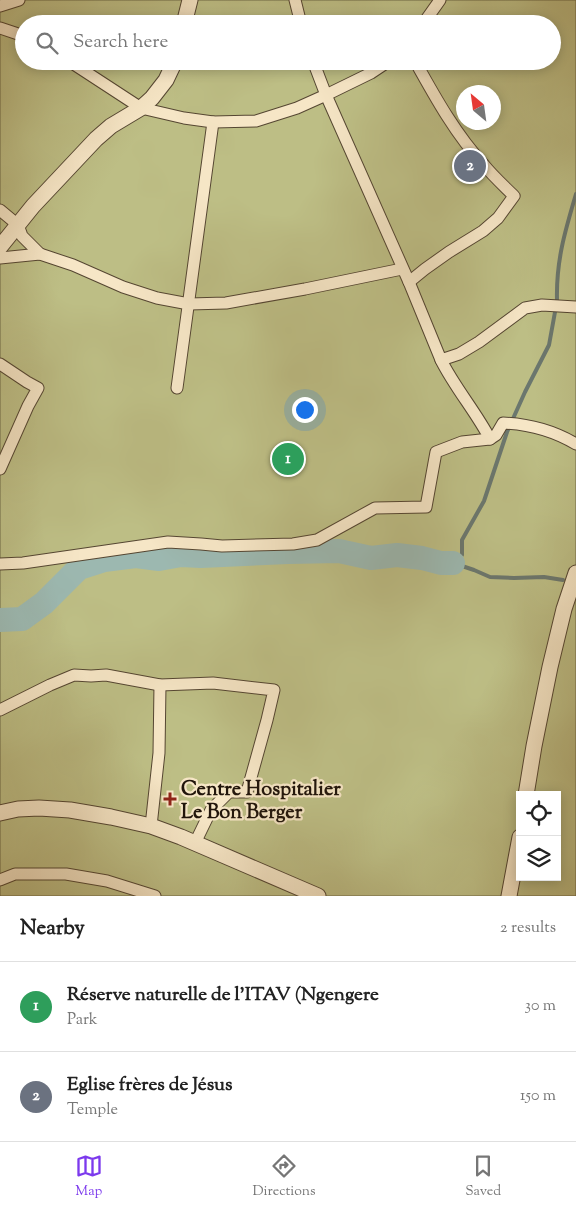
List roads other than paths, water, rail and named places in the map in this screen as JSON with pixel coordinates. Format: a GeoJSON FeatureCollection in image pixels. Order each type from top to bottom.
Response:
{"type":"FeatureCollection","features":[{"type":"Feature","properties":{"kind":"street"},"geometry":{"type":"LineString","coordinates":[[0,6],[20,0]]}},
{"type":"Feature","properties":{"kind":"street"},"geometry":{"type":"LineString","coordinates":[[186,15],[190,0]]}},
{"type":"Feature","properties":{"kind":"street"},"geometry":{"type":"LineString","coordinates":[[295,0],[299,15]]}},
{"type":"Feature","properties":{"kind":"street"},"geometry":{"type":"LineString","coordinates":[[429,15],[440,0]]}},
{"type":"Feature","properties":{"kind":"street"},"geometry":{"type":"LineString","coordinates":[[0,28],[15,33]]}},
{"type":"Feature","properties":{"kind":"street"},"geometry":{"type":"LineString","coordinates":[[83,70],[141,108],[184,118],[213,122],[256,121],[297,108],[376,70]]}},
{"type":"Feature","properties":{"kind":"street"},"geometry":{"type":"LineString","coordinates":[[0,247],[55,181],[96,139],[119,120],[141,108],[152,98],[166,80],[171,70]]}},
{"type":"Feature","properties":{"kind":"street"},"geometry":{"type":"LineString","coordinates":[[316,70],[441,360],[490,439]]}},
{"type":"Feature","properties":{"kind":"street"},"geometry":{"type":"LineString","coordinates":[[409,282],[443,256],[483,231],[498,218],[514,196],[483,165],[461,137],[419,70]]}},
{"type":"Feature","properties":{"kind":"street"},"geometry":{"type":"LineString","coordinates":[[177,388],[213,122]]}},
{"type":"Feature","properties":{"kind":"street"},"geometry":{"type":"LineString","coordinates":[[0,210],[18,226],[22,236],[40,254],[123,287],[157,298],[189,304],[226,303],[402,269]]}},
{"type":"Feature","properties":{"kind":"street"},"geometry":{"type":"LineString","coordinates":[[0,258],[40,254]]}},
{"type":"Feature","properties":{"kind":"street"},"geometry":{"type":"LineString","coordinates":[[441,360],[460,354],[525,308],[576,306]]}},
{"type":"Feature","properties":{"kind":"street"},"geometry":{"type":"LineString","coordinates":[[0,364],[38,388],[0,469]]}},
{"type":"Feature","properties":{"kind":"street"},"geometry":{"type":"LineString","coordinates":[[0,564],[22,563],[168,542],[250,546],[293,544],[317,540],[375,508],[426,508],[436,452],[462,442],[490,439],[496,435],[503,423],[521,424],[539,429],[556,434],[576,444]]}},
{"type":"Feature","properties":{"kind":"street"},"geometry":{"type":"LineString","coordinates":[[527,791],[550,667],[564,609],[576,573]]}},
{"type":"Feature","properties":{"kind":"street"},"geometry":{"type":"LineString","coordinates":[[0,710],[74,675],[106,675],[160,685],[213,683],[274,690],[247,792],[229,792],[211,810],[195,844]]}},
{"type":"Feature","properties":{"kind":"street"},"geometry":{"type":"LineString","coordinates":[[151,826],[159,753],[160,685]]}},
{"type":"Feature","properties":{"kind":"street"},"geometry":{"type":"LineString","coordinates":[[0,813],[18,809],[39,808],[70,810],[151,826],[318,896]]}},
{"type":"Feature","properties":{"kind":"street"},"geometry":{"type":"LineString","coordinates":[[509,896],[516,858]]}},
{"type":"Feature","properties":{"kind":"street"},"geometry":{"type":"LineString","coordinates":[[0,880],[15,874],[66,874],[107,881],[155,896]]}},
{"type":"Feature","properties":{"kind":"waterway"},"geometry":{"type":"LineString","coordinates":[[557,300],[560,259],[576,194]]}},
{"type":"Feature","properties":{"kind":"waterway"},"geometry":{"type":"LineString","coordinates":[[555,312],[549,345],[507,432],[484,501],[462,540],[462,555],[453,563],[490,577],[544,577],[563,580]]}},
{"type":"Feature","properties":{"kind":"waterway"},"geometry":{"type":"LineString","coordinates":[[0,620],[22,619],[44,603],[79,568],[104,560],[136,556],[159,559],[181,555],[201,556],[339,551],[371,558],[397,555],[422,558],[441,563],[453,563]]}},
{"type":"Feature","properties":{"kind":"place","name":"Eglise frères de Jésus"},"geometry":{"type":"Point","coordinates":[470,166]}},
{"type":"Feature","properties":{"kind":"place","name":"Réserve naturelle de l'ITAV (Ngengere"},"geometry":{"type":"Point","coordinates":[288,459]}},
{"type":"Feature","properties":{"kind":"place","name":"Centre Hospitalier Le Bon Berger"},"geometry":{"type":"Point","coordinates":[170,799]}}]}
